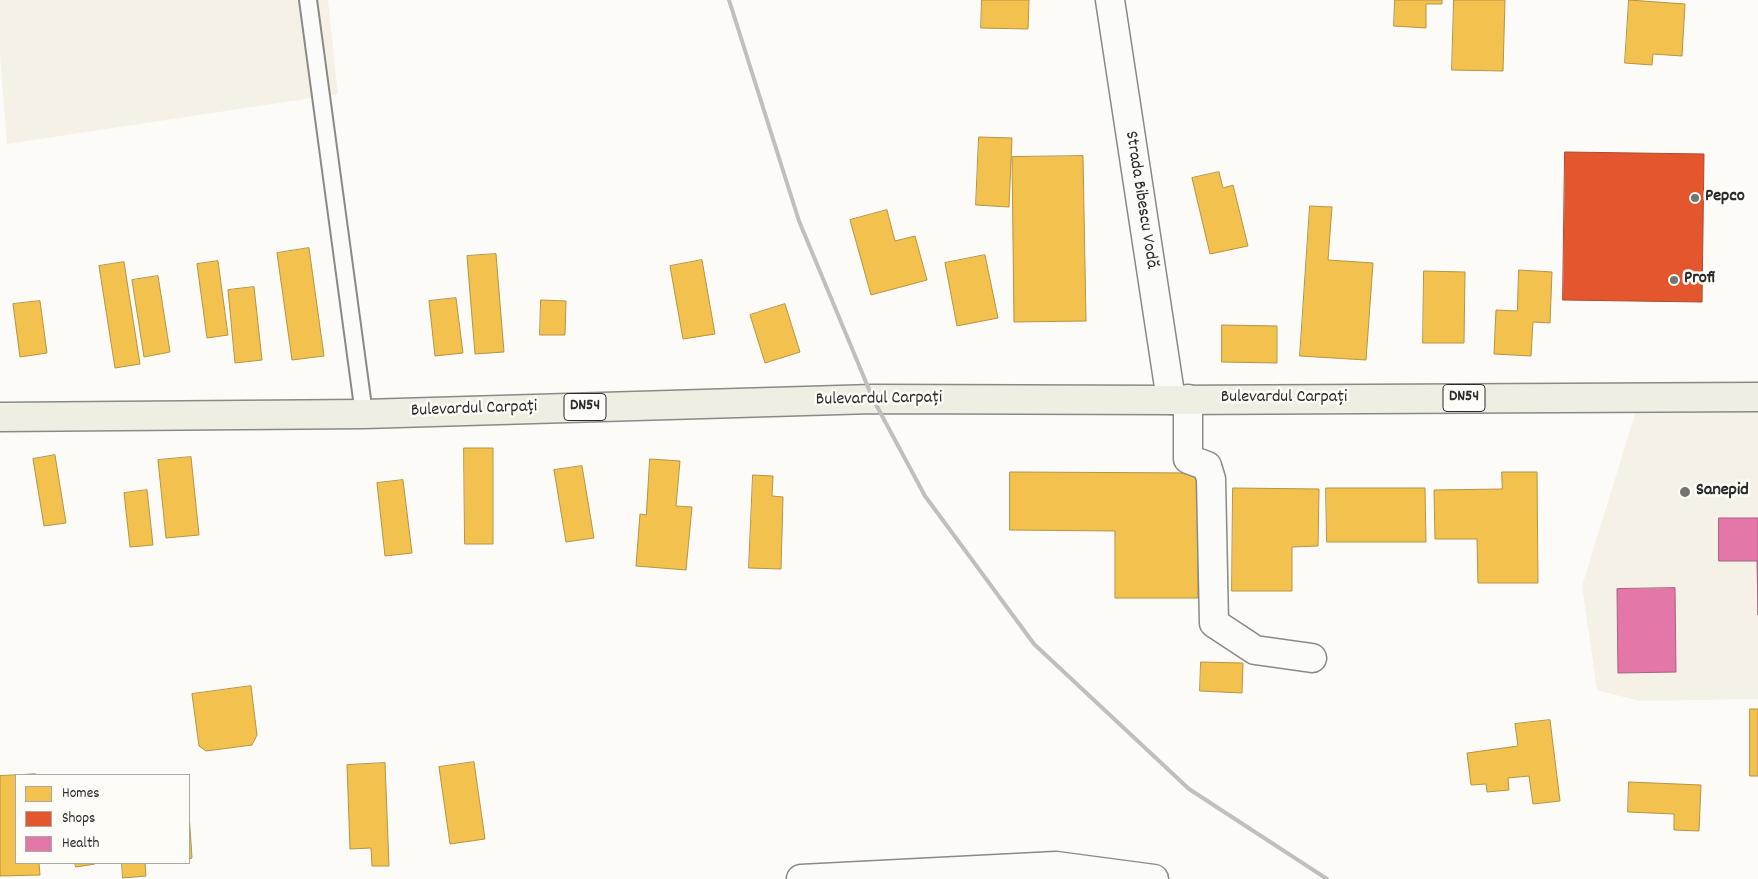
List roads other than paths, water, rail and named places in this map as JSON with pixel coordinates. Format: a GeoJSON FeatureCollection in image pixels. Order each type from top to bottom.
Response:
{"type":"FeatureCollection","features":[{"type":"Feature","properties":{"kind":"main road","name":"Bulevardul Carpați"},"geometry":{"type":"LineString","coordinates":[[0,417],[364,414],[865,399],[1758,397]]}},
{"type":"Feature","properties":{"kind":"street","name":"Strada Bibescu Vodă"},"geometry":{"type":"LineString","coordinates":[[1110,0],[1188,459],[1206,466],[1211,479],[1214,623],[1255,650],[1312,658]]}},
{"type":"Feature","properties":{"kind":"street"},"geometry":{"type":"LineString","coordinates":[[801,879],[1056,866],[1154,879]]}},
{"type":"Feature","properties":{"kind":"lane"},"geometry":{"type":"LineString","coordinates":[[308,0],[364,414]]}},
{"type":"Feature","properties":{"kind":"railway"},"geometry":{"type":"LineString","coordinates":[[729,0],[799,221],[873,399],[925,496],[1034,644],[1189,789],[1327,879]]}},
{"type":"Feature","properties":{"kind":"place","name":"Pepco"},"geometry":{"type":"Point","coordinates":[1695,198]}},
{"type":"Feature","properties":{"kind":"place","name":"Profi"},"geometry":{"type":"Point","coordinates":[1674,280]}},
{"type":"Feature","properties":{"kind":"place","name":"Sanepid"},"geometry":{"type":"Point","coordinates":[1685,492]}}]}
